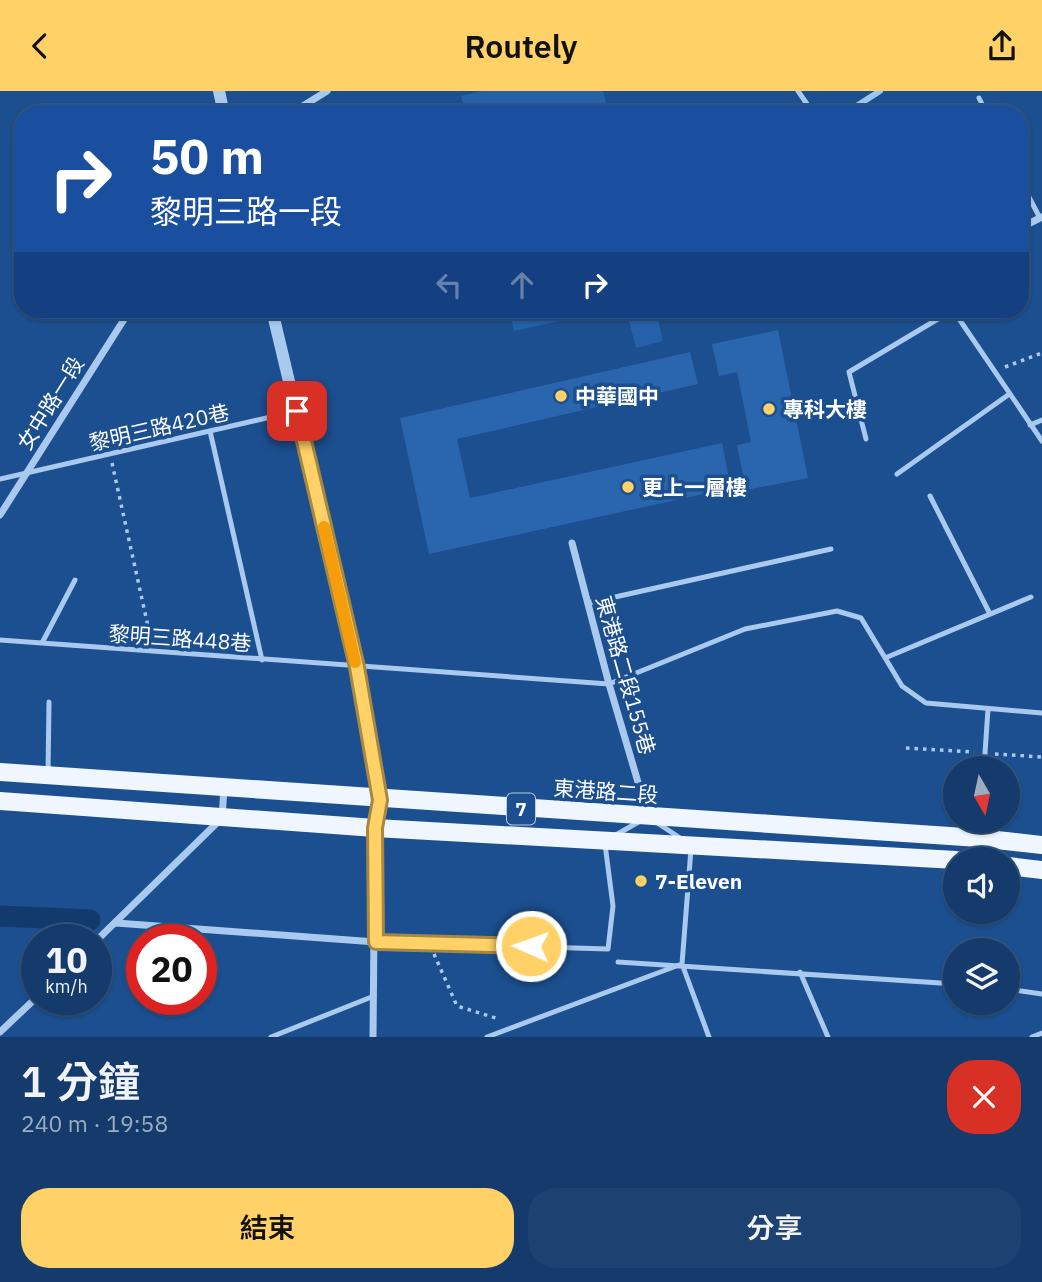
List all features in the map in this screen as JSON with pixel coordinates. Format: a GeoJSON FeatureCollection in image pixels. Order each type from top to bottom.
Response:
{"type":"FeatureCollection","features":[{"type":"Feature","properties":{"kind":"main road","name":"東港路二段"},"geometry":{"type":"LineString","coordinates":[[0,772],[648,817],[943,828]]}},
{"type":"Feature","properties":{"kind":"main road","name":"7"},"geometry":{"type":"LineString","coordinates":[[0,801],[375,828],[943,859]]}},
{"type":"Feature","properties":{"kind":"main road","name":"東港路二段"},"geometry":{"type":"LineString","coordinates":[[995,833],[1042,845]]}},
{"type":"Feature","properties":{"kind":"main road"},"geometry":{"type":"LineString","coordinates":[[1020,867],[1042,870]]}},
{"type":"Feature","properties":{"kind":"street"},"geometry":{"type":"LineString","coordinates":[[304,105],[327,91]]}},
{"type":"Feature","properties":{"kind":"street","name":"女中路一段"},"geometry":{"type":"LineString","coordinates":[[0,515],[124,319]]}},
{"type":"Feature","properties":{"kind":"street"},"geometry":{"type":"LineString","coordinates":[[274,319],[357,667],[380,800],[375,828],[373,1037]]}},
{"type":"Feature","properties":{"kind":"street","name":"東港路二段155巷"},"geometry":{"type":"LineString","coordinates":[[572,543],[648,817]]}},
{"type":"Feature","properties":{"kind":"street"},"geometry":{"type":"LineString","coordinates":[[112,927],[222,818],[224,788]]}},
{"type":"Feature","properties":{"kind":"street"},"geometry":{"type":"LineString","coordinates":[[116,923],[376,942]]}},
{"type":"Feature","properties":{"kind":"street"},"geometry":{"type":"LineString","coordinates":[[0,1032],[21,1012]]}},
{"type":"Feature","properties":{"kind":"lane"},"geometry":{"type":"LineString","coordinates":[[979,98],[982,105]]}},
{"type":"Feature","properties":{"kind":"lane"},"geometry":{"type":"LineString","coordinates":[[1029,196],[1041,218]]}},
{"type":"Feature","properties":{"kind":"lane"},"geometry":{"type":"LineString","coordinates":[[866,439],[849,372],[938,319]]}},
{"type":"Feature","properties":{"kind":"lane"},"geometry":{"type":"LineString","coordinates":[[959,319],[1008,395],[1042,441]]}},
{"type":"Feature","properties":{"kind":"lane"},"geometry":{"type":"LineString","coordinates":[[897,474],[1008,395]]}},
{"type":"Feature","properties":{"kind":"lane","name":"黎明三路420巷"},"geometry":{"type":"LineString","coordinates":[[0,479],[297,411]]}},
{"type":"Feature","properties":{"kind":"lane"},"geometry":{"type":"LineString","coordinates":[[1030,425],[1042,420]]}},
{"type":"Feature","properties":{"kind":"lane"},"geometry":{"type":"LineString","coordinates":[[210,431],[262,660]]}},
{"type":"Feature","properties":{"kind":"lane"},"geometry":{"type":"LineString","coordinates":[[930,496],[990,614]]}},
{"type":"Feature","properties":{"kind":"lane"},"geometry":{"type":"LineString","coordinates":[[588,603],[831,549]]}},
{"type":"Feature","properties":{"kind":"lane"},"geometry":{"type":"LineString","coordinates":[[42,643],[75,580]]}},
{"type":"Feature","properties":{"kind":"lane"},"geometry":{"type":"LineString","coordinates":[[885,658],[1031,597]]}},
{"type":"Feature","properties":{"kind":"lane"},"geometry":{"type":"LineString","coordinates":[[609,684],[746,629],[836,611],[862,618],[902,686],[926,703],[1042,713]]}},
{"type":"Feature","properties":{"kind":"lane","name":"黎明三路448巷"},"geometry":{"type":"LineString","coordinates":[[0,640],[609,684]]}},
{"type":"Feature","properties":{"kind":"lane"},"geometry":{"type":"LineString","coordinates":[[48,776],[49,702]]}},
{"type":"Feature","properties":{"kind":"lane"},"geometry":{"type":"LineString","coordinates":[[985,756],[988,709]]}},
{"type":"Feature","properties":{"kind":"lane"},"geometry":{"type":"LineString","coordinates":[[376,942],[608,949],[613,906],[605,841],[648,817],[691,846],[682,964],[709,1037]]}},
{"type":"Feature","properties":{"kind":"lane"},"geometry":{"type":"LineString","coordinates":[[618,962],[682,964],[943,983]]}},
{"type":"Feature","properties":{"kind":"lane"},"geometry":{"type":"LineString","coordinates":[[487,1037],[682,964]]}},
{"type":"Feature","properties":{"kind":"lane"},"geometry":{"type":"LineString","coordinates":[[800,972],[828,1037]]}},
{"type":"Feature","properties":{"kind":"lane"},"geometry":{"type":"LineString","coordinates":[[1020,991],[1042,994]]}},
{"type":"Feature","properties":{"kind":"lane"},"geometry":{"type":"LineString","coordinates":[[271,1037],[374,996]]}},
{"type":"Feature","properties":{"kind":"lane"},"geometry":{"type":"LineString","coordinates":[[1032,1037],[1042,1033]]}},
{"type":"Feature","properties":{"kind":"path"},"geometry":{"type":"LineString","coordinates":[[993,372],[1042,353]]}},
{"type":"Feature","properties":{"kind":"path"},"geometry":{"type":"LineString","coordinates":[[110,454],[154,652]]}},
{"type":"Feature","properties":{"kind":"path"},"geometry":{"type":"LineString","coordinates":[[429,943],[457,1006],[517,1025]]}},
{"type":"Feature","properties":{"kind":"shaded area"},"geometry":{"type":"Polygon","coordinates":[[[482,91],[603,91],[607,105],[463,105],[461,96],[482,91]]]}},
{"type":"Feature","properties":{"kind":"shaded area"},"geometry":{"type":"Polygon","coordinates":[[[511,319],[568,319],[514,331],[511,319]]]}},
{"type":"Feature","properties":{"kind":"shaded area"},"geometry":{"type":"Polygon","coordinates":[[[628,319],[658,319],[663,341],[636,348],[628,319]]]}},
{"type":"Feature","properties":{"kind":"building","name":"專科大樓"},"geometry":{"type":"Polygon","coordinates":[[[778,330],[808,478],[746,490],[737,445],[751,442],[737,372],[719,376],[712,344],[778,330]]]}},
{"type":"Feature","properties":{"kind":"building"},"geometry":{"type":"Polygon","coordinates":[[[690,352],[698,384],[457,439],[470,498],[722,443],[731,488],[429,554],[400,418],[690,352]]]}},
{"type":"Feature","properties":{"kind":"waterway"},"geometry":{"type":"LineString","coordinates":[[858,105],[880,91]]}},
{"type":"Feature","properties":{"kind":"waterway"},"geometry":{"type":"LineString","coordinates":[[0,916],[90,920]]}},
{"type":"Feature","properties":{"kind":"slow traffic"},"geometry":{"type":"LineString","coordinates":[[324,527],[355,662]]}},
{"type":"Feature","properties":{"kind":"place","name":"中華國中"},"geometry":{"type":"Point","coordinates":[561,396]}},
{"type":"Feature","properties":{"kind":"place","name":"專科大樓"},"geometry":{"type":"Point","coordinates":[769,409]}},
{"type":"Feature","properties":{"kind":"place","name":"更上一層樓"},"geometry":{"type":"Point","coordinates":[628,487]}},
{"type":"Feature","properties":{"kind":"place","name":"7-Eleven"},"geometry":{"type":"Point","coordinates":[641,881]}},
{"type":"Feature","properties":{"kind":"route"},"geometry":{"type":"LineString","coordinates":[[297,411],[357,667],[380,800],[375,828],[376,942],[531,946]]}}]}
